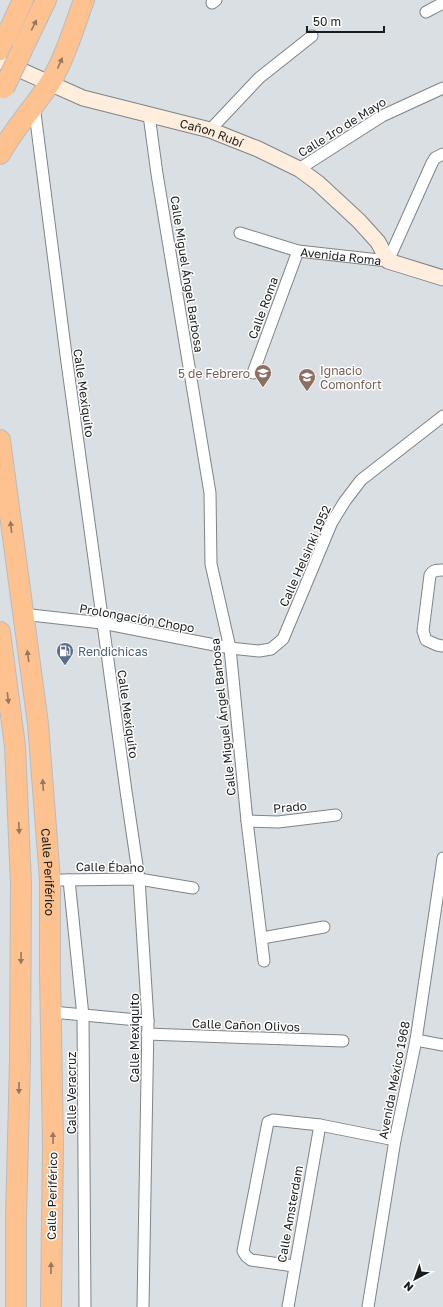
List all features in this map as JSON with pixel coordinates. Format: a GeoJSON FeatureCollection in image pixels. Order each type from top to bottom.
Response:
{"type":"FeatureCollection","features":[{"type":"Feature","properties":{"kind":"highway"},"geometry":{"type":"LineString","coordinates":[[1,51],[23,0]]}},
{"type":"Feature","properties":{"kind":"highway"},"geometry":{"type":"LineString","coordinates":[[2,94],[46,0]]}},
{"type":"Feature","properties":{"kind":"highway"},"geometry":{"type":"LineString","coordinates":[[0,154],[8,140],[50,83],[58,67],[84,0]]}},
{"type":"Feature","properties":{"kind":"highway","name":"Calle Periférico"},"geometry":{"type":"LineString","coordinates":[[0,440],[22,614],[59,880],[50,971],[52,1012],[53,1145],[51,1307]]}},
{"type":"Feature","properties":{"kind":"highway"},"geometry":{"type":"LineString","coordinates":[[0,632],[14,746],[22,884],[16,1216],[16,1307]]}},
{"type":"Feature","properties":{"kind":"street"},"geometry":{"type":"LineString","coordinates":[[426,12],[443,3]]}},
{"type":"Feature","properties":{"kind":"street"},"geometry":{"type":"LineString","coordinates":[[210,130],[259,78],[312,36]]}},
{"type":"Feature","properties":{"kind":"street","name":"Cañon Rubí"},"geometry":{"type":"LineString","coordinates":[[1,51],[50,83],[83,98],[210,130],[258,148],[299,169],[318,183],[360,221],[378,242],[388,261]]}},
{"type":"Feature","properties":{"kind":"street","name":"Calle 1ro de Mayo"},"geometry":{"type":"LineString","coordinates":[[299,169],[382,116],[443,88]]}},
{"type":"Feature","properties":{"kind":"street","name":"Calle Mexiquito"},"geometry":{"type":"LineString","coordinates":[[34,104],[102,624],[139,879],[148,1021],[143,1307]]}},
{"type":"Feature","properties":{"kind":"street","name":"Calle Miguel Ángel Barbosa"},"geometry":{"type":"LineString","coordinates":[[149,115],[157,174],[210,493],[211,564],[230,648],[247,821],[264,961]]}},
{"type":"Feature","properties":{"kind":"street"},"geometry":{"type":"LineString","coordinates":[[388,261],[432,163],[435,158],[443,154]]}},
{"type":"Feature","properties":{"kind":"street","name":"Avenida Roma"},"geometry":{"type":"LineString","coordinates":[[240,233],[298,251],[388,261],[443,278]]}},
{"type":"Feature","properties":{"kind":"street","name":"Calle Roma"},"geometry":{"type":"LineString","coordinates":[[253,374],[298,251]]}},
{"type":"Feature","properties":{"kind":"street","name":"Calle Helsinki 1952"},"geometry":{"type":"LineString","coordinates":[[271,649],[283,639],[332,522],[345,501],[361,480],[443,416]]}},
{"type":"Feature","properties":{"kind":"street"},"geometry":{"type":"LineString","coordinates":[[443,570],[437,570],[432,572],[430,575],[424,631],[426,640],[443,646]]}},
{"type":"Feature","properties":{"kind":"street","name":"Prolongación Chopo"},"geometry":{"type":"LineString","coordinates":[[22,614],[102,624],[230,648],[259,651],[271,649]]}},
{"type":"Feature","properties":{"kind":"street","name":"Prado"},"geometry":{"type":"LineString","coordinates":[[247,821],[278,822],[336,815]]}},
{"type":"Feature","properties":{"kind":"street","name":"Avenida México 1968"},"geometry":{"type":"LineString","coordinates":[[368,1307],[396,1140],[416,1040],[443,858]]}},
{"type":"Feature","properties":{"kind":"street","name":"Calle Ébano"},"geometry":{"type":"LineString","coordinates":[[59,880],[139,879],[193,888]]}},
{"type":"Feature","properties":{"kind":"street","name":"Calle Veracruz"},"geometry":{"type":"LineString","coordinates":[[59,880],[84,1016],[86,1307]]}},
{"type":"Feature","properties":{"kind":"street"},"geometry":{"type":"LineString","coordinates":[[262,938],[324,927]]}},
{"type":"Feature","properties":{"kind":"street"},"geometry":{"type":"LineString","coordinates":[[52,1012],[148,1021]]}},
{"type":"Feature","properties":{"kind":"street","name":"Calle Cañon Olivos"},"geometry":{"type":"LineString","coordinates":[[147,1034],[343,1041]]}},
{"type":"Feature","properties":{"kind":"street"},"geometry":{"type":"LineString","coordinates":[[416,1040],[443,1045]]}},
{"type":"Feature","properties":{"kind":"street"},"geometry":{"type":"LineString","coordinates":[[294,1266],[251,1260],[243,1251],[268,1122],[273,1120],[320,1126],[396,1140]]}},
{"type":"Feature","properties":{"kind":"street","name":"Calle Amsterdam"},"geometry":{"type":"LineString","coordinates":[[288,1307],[294,1266],[320,1126]]}},
{"type":"Feature","properties":{"kind":"place","name":"5 de Febrero"},"geometry":{"type":"Point","coordinates":[263,388]}},
{"type":"Feature","properties":{"kind":"place","name":"Ignacio Comonfort"},"geometry":{"type":"Point","coordinates":[307,392]}},
{"type":"Feature","properties":{"kind":"place","name":"Rendichicas"},"geometry":{"type":"Point","coordinates":[65,666]}}]}
